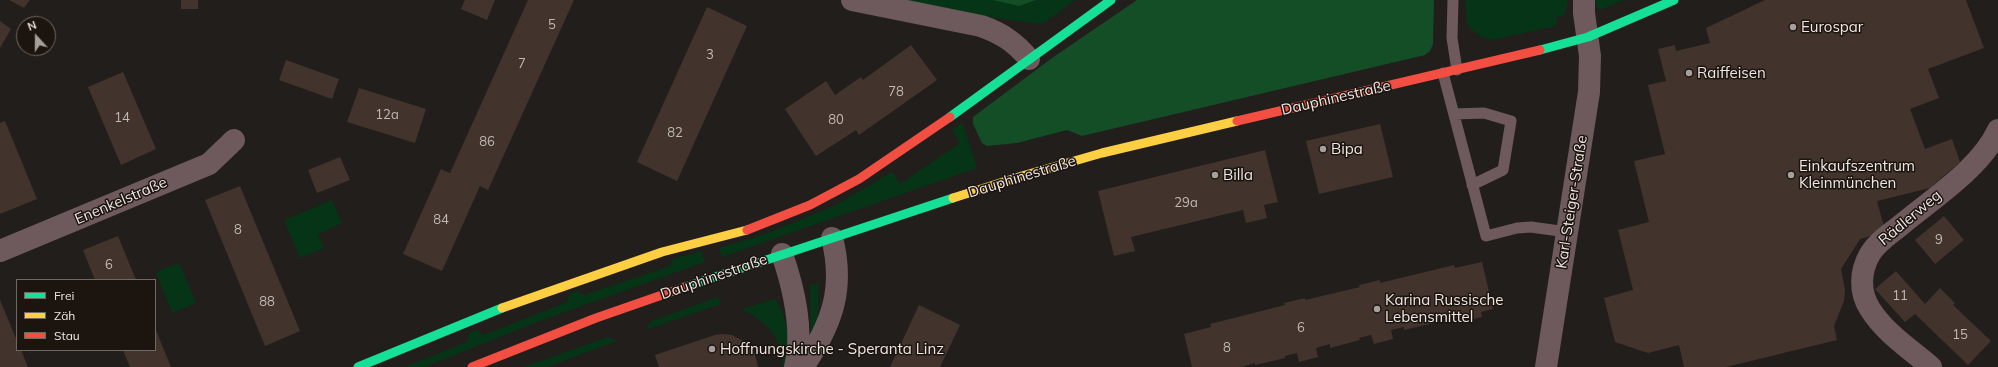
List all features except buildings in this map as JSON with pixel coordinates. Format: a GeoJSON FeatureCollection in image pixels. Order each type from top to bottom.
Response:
{"type":"FeatureCollection","features":[{"type":"Feature","properties":{"kind":"main road"},"geometry":{"type":"LineString","coordinates":[[358,367],[506,306],[662,252],[755,228],[810,204],[859,179],[911,145],[1111,0]]}},
{"type":"Feature","properties":{"kind":"main road","name":"Dauphinestraße"},"geometry":{"type":"LineString","coordinates":[[472,367],[596,318],[782,254],[1022,176],[1102,153],[1559,46],[1588,37],[1674,0]]}},
{"type":"Feature","properties":{"kind":"street"},"geometry":{"type":"LineString","coordinates":[[852,0],[980,26],[1000,33],[1019,47],[1029,59]]}},
{"type":"Feature","properties":{"kind":"street"},"geometry":{"type":"LineString","coordinates":[[1584,0],[1584,13],[1588,37]]}},
{"type":"Feature","properties":{"kind":"street","name":"Karl-Steiger-Straße"},"geometry":{"type":"LineString","coordinates":[[1546,367],[1589,92],[1590,56],[1588,37]]}},
{"type":"Feature","properties":{"kind":"street","name":"Rädlerweg"},"geometry":{"type":"LineString","coordinates":[[1931,367],[1888,331],[1868,307],[1863,294],[1861,279],[1870,253],[1881,241],[1961,175],[1986,151],[1998,130]]}},
{"type":"Feature","properties":{"kind":"street","name":"Enenkelstraße"},"geometry":{"type":"LineString","coordinates":[[0,251],[209,164],[234,140]]}},
{"type":"Feature","properties":{"kind":"street"},"geometry":{"type":"LineString","coordinates":[[803,367],[818,345],[832,315],[837,290],[838,274],[836,253],[832,238]]}},
{"type":"Feature","properties":{"kind":"street"},"geometry":{"type":"LineString","coordinates":[[782,254],[792,292],[798,326],[798,356],[795,367]]}},
{"type":"Feature","properties":{"kind":"lane"},"geometry":{"type":"LineString","coordinates":[[1452,0],[1452,38],[1457,70]]}},
{"type":"Feature","properties":{"kind":"lane"},"geometry":{"type":"LineString","coordinates":[[1443,73],[1486,236],[1517,228],[1531,227],[1567,232]]}},
{"type":"Feature","properties":{"kind":"lane"},"geometry":{"type":"LineString","coordinates":[[1454,114],[1484,113],[1511,121],[1503,170],[1472,185]]}},
{"type":"Feature","properties":{"kind":"green space"},"geometry":{"type":"Polygon","coordinates":[[[895,0],[1075,0],[1043,24],[986,17],[895,0]]]}},
{"type":"Feature","properties":{"kind":"green space"},"geometry":{"type":"Polygon","coordinates":[[[993,0],[1036,0],[1019,6],[993,0]]]}},
{"type":"Feature","properties":{"kind":"green space"},"geometry":{"type":"Polygon","coordinates":[[[1137,0],[1434,0],[1433,44],[1430,51],[1425,55],[1082,136],[1067,130],[1017,143],[987,146],[982,143],[973,124],[973,117],[1052,58],[1137,0]]]}},
{"type":"Feature","properties":{"kind":"green space"},"geometry":{"type":"Polygon","coordinates":[[[1465,0],[1568,0],[1565,15],[1557,17],[1556,26],[1492,40],[1481,37],[1467,24],[1465,0]]]}},
{"type":"Feature","properties":{"kind":"green space"},"geometry":{"type":"Polygon","coordinates":[[[1595,0],[1624,0],[1600,10],[1597,8],[1595,0]]]}},
{"type":"Feature","properties":{"kind":"green space"},"geometry":{"type":"Polygon","coordinates":[[[960,124],[963,124],[977,168],[722,257],[719,248],[768,233],[834,206],[892,172],[900,184],[960,143],[952,130],[960,124]]]}},
{"type":"Feature","properties":{"kind":"green space"},"geometry":{"type":"Polygon","coordinates":[[[332,200],[342,223],[318,234],[324,248],[300,258],[284,220],[332,200]]]}},
{"type":"Feature","properties":{"kind":"green space"},"geometry":{"type":"Polygon","coordinates":[[[701,251],[705,262],[537,322],[425,367],[405,367],[467,342],[469,333],[476,330],[484,335],[567,302],[569,294],[577,291],[584,295],[670,266],[672,259],[701,251]]]}},
{"type":"Feature","properties":{"kind":"green space"},"geometry":{"type":"Polygon","coordinates":[[[179,263],[196,303],[172,313],[156,272],[179,263]]]}},
{"type":"Feature","properties":{"kind":"green space"},"geometry":{"type":"Polygon","coordinates":[[[819,283],[817,324],[811,341],[810,285],[819,283]]]}},
{"type":"Feature","properties":{"kind":"green space"},"geometry":{"type":"Polygon","coordinates":[[[718,297],[721,304],[646,330],[651,321],[718,297]]]}},
{"type":"Feature","properties":{"kind":"green space"},"geometry":{"type":"Polygon","coordinates":[[[775,299],[780,307],[786,323],[788,349],[786,367],[783,367],[780,347],[772,332],[759,320],[742,309],[775,299]]]}},
{"type":"Feature","properties":{"kind":"green space"},"geometry":{"type":"Polygon","coordinates":[[[607,337],[617,341],[547,367],[524,367],[607,337]]]}},
{"type":"Feature","properties":{"kind":"traffic: fast"},"geometry":{"type":"LineString","coordinates":[[950,117],[1111,0]]}},
{"type":"Feature","properties":{"kind":"traffic: fast"},"geometry":{"type":"LineString","coordinates":[[1540,50],[1588,37],[1674,0]]}},
{"type":"Feature","properties":{"kind":"traffic: fast"},"geometry":{"type":"LineString","coordinates":[[685,287],[953,198]]}},
{"type":"Feature","properties":{"kind":"traffic: fast"},"geometry":{"type":"LineString","coordinates":[[358,367],[502,308]]}},
{"type":"Feature","properties":{"kind":"traffic: slow"},"geometry":{"type":"LineString","coordinates":[[953,198],[1102,153],[1237,121]]}},
{"type":"Feature","properties":{"kind":"traffic: slow"},"geometry":{"type":"LineString","coordinates":[[502,308],[662,252],[747,230]]}},
{"type":"Feature","properties":{"kind":"traffic: jam"},"geometry":{"type":"LineString","coordinates":[[1237,121],[1540,50]]}},
{"type":"Feature","properties":{"kind":"traffic: jam"},"geometry":{"type":"LineString","coordinates":[[747,230],[810,205],[859,179],[950,117]]}},
{"type":"Feature","properties":{"kind":"traffic: jam"},"geometry":{"type":"LineString","coordinates":[[472,367],[596,318],[685,287]]}},
{"type":"Feature","properties":{"kind":"place","name":"Eurospar"},"geometry":{"type":"Point","coordinates":[1793,27]}},
{"type":"Feature","properties":{"kind":"place","name":"Raiffeisen"},"geometry":{"type":"Point","coordinates":[1689,73]}},
{"type":"Feature","properties":{"kind":"place","name":"Bipa"},"geometry":{"type":"Point","coordinates":[1323,149]}},
{"type":"Feature","properties":{"kind":"place","name":"Billa"},"geometry":{"type":"Point","coordinates":[1215,175]}},
{"type":"Feature","properties":{"kind":"place","name":"Einkaufszentrum Kleinmünchen"},"geometry":{"type":"Point","coordinates":[1791,175]}},
{"type":"Feature","properties":{"kind":"place","name":"Karina Russische Lebensmittel"},"geometry":{"type":"Point","coordinates":[1377,309]}},
{"type":"Feature","properties":{"kind":"place","name":"Hoffnungskirche - Speranta Linz"},"geometry":{"type":"Point","coordinates":[712,349]}}]}
